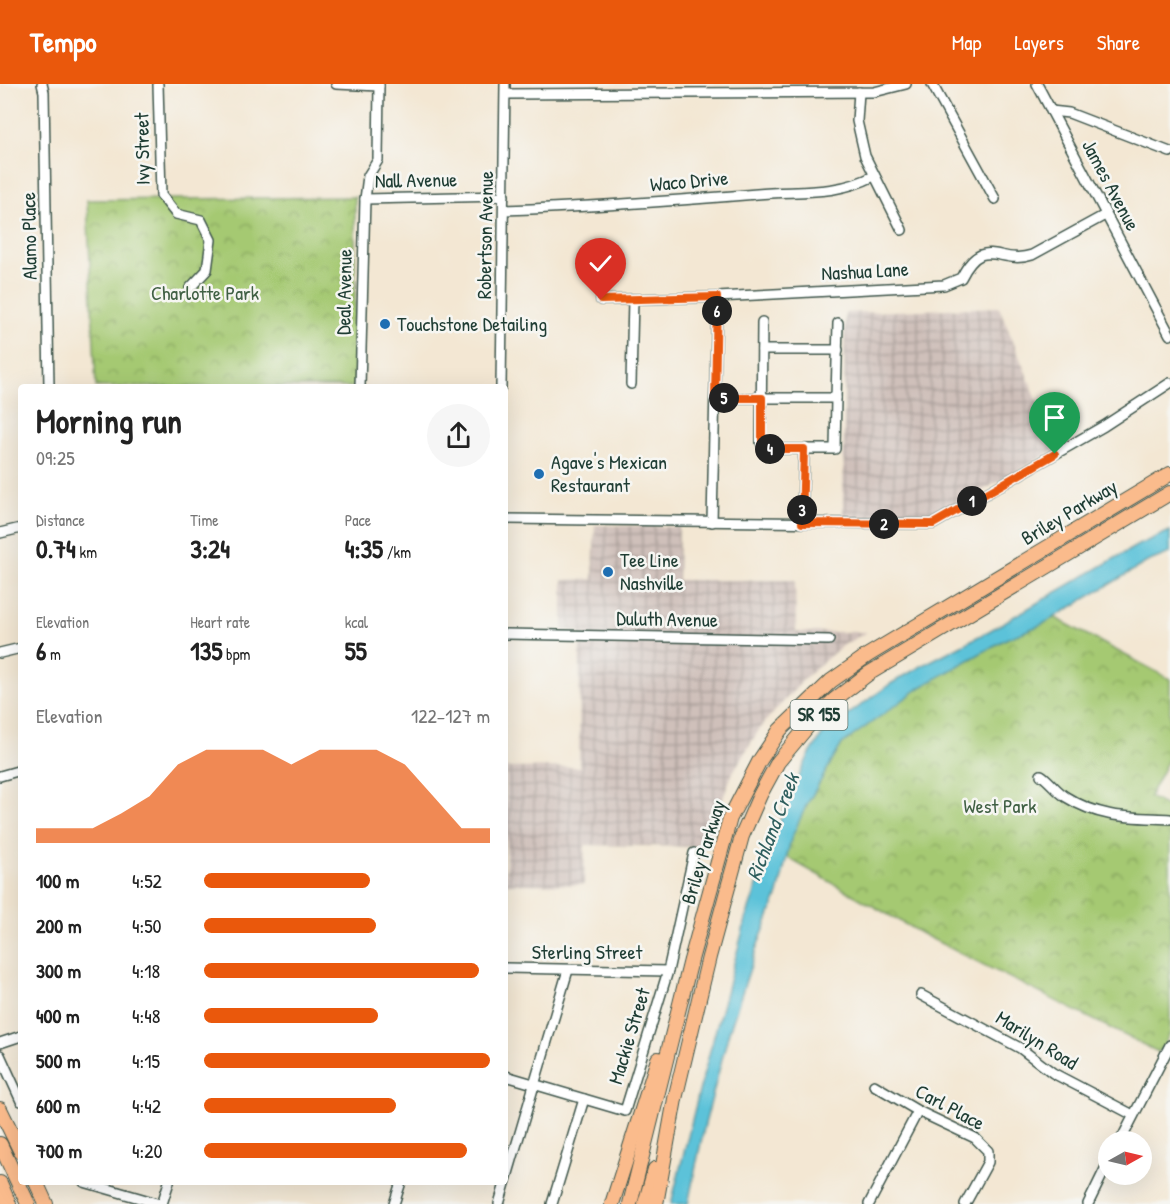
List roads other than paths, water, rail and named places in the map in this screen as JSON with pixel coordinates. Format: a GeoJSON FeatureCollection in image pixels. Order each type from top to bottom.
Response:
{"type":"FeatureCollection","features":[{"type":"Feature","properties":{"kind":"highway","name":"Briley Parkway"},"geometry":{"type":"LineString","coordinates":[[630,1204],[691,960],[730,818],[760,760],[780,730],[831,681],[868,655],[1170,474]]}},
{"type":"Feature","properties":{"kind":"highway","name":"Briley Parkway"},"geometry":{"type":"LineString","coordinates":[[657,1204],[675,1099],[709,957],[742,836],[778,762],[834,700],[868,674],[1170,493]]}},
{"type":"Feature","properties":{"kind":"highway"},"geometry":{"type":"LineString","coordinates":[[612,1204],[691,960]]}},
{"type":"Feature","properties":{"kind":"highway"},"geometry":{"type":"LineString","coordinates":[[645,1204],[675,1099]]}},
{"type":"Feature","properties":{"kind":"highway"},"geometry":{"type":"LineString","coordinates":[[0,1109],[18,1146]]}},
{"type":"Feature","properties":{"kind":"highway"},"geometry":{"type":"LineString","coordinates":[[0,1144],[18,1183]]}},
{"type":"Feature","properties":{"kind":"highway"},"geometry":{"type":"LineString","coordinates":[[0,1183],[9,1204]]}},
{"type":"Feature","properties":{"kind":"highway"},"geometry":{"type":"LineString","coordinates":[[19,1185],[28,1204]]}},
{"type":"Feature","properties":{"kind":"highway"},"geometry":{"type":"LineString","coordinates":[[37,1185],[46,1204]]}},
{"type":"Feature","properties":{"kind":"highway"},"geometry":{"type":"LineString","coordinates":[[0,1194],[4,1204]]}},
{"type":"Feature","properties":{"kind":"street","name":"Alamo Place"},"geometry":{"type":"LineString","coordinates":[[42,84],[45,104],[50,384]]}},
{"type":"Feature","properties":{"kind":"street","name":"Ivy Street"},"geometry":{"type":"LineString","coordinates":[[158,84],[160,195],[176,214],[201,220],[211,240],[207,270],[190,288]]}},
{"type":"Feature","properties":{"kind":"street"},"geometry":{"type":"LineString","coordinates":[[336,84],[379,85]]}},
{"type":"Feature","properties":{"kind":"street"},"geometry":{"type":"LineString","coordinates":[[506,89],[859,92],[887,90],[906,84]]}},
{"type":"Feature","properties":{"kind":"street"},"geometry":{"type":"LineString","coordinates":[[932,84],[995,199]]}},
{"type":"Feature","properties":{"kind":"street","name":"James Avenue"},"geometry":{"type":"LineString","coordinates":[[1037,84],[1170,335]]}},
{"type":"Feature","properties":{"kind":"street","name":"Deal Avenue"},"geometry":{"type":"LineString","coordinates":[[360,384],[365,198],[368,176],[378,160],[379,85]]}},
{"type":"Feature","properties":{"kind":"street","name":"Robertson Avenue"},"geometry":{"type":"LineString","coordinates":[[501,384],[506,89]]}},
{"type":"Feature","properties":{"kind":"street"},"geometry":{"type":"LineString","coordinates":[[859,92],[857,121],[865,156],[902,230]]}},
{"type":"Feature","properties":{"kind":"street"},"geometry":{"type":"LineString","coordinates":[[1051,111],[1069,113],[1170,152]]}},
{"type":"Feature","properties":{"kind":"street","name":"Waco Drive"},"geometry":{"type":"LineString","coordinates":[[504,210],[612,206],[771,192],[834,190],[858,184],[874,176]]}},
{"type":"Feature","properties":{"kind":"street","name":"Nall Avenue"},"geometry":{"type":"LineString","coordinates":[[365,198],[504,196]]}},
{"type":"Feature","properties":{"kind":"street","name":"Nashua Lane"},"geometry":{"type":"LineString","coordinates":[[601,300],[717,297],[944,285],[961,278],[969,262],[978,255],[989,253],[1020,259],[1032,255],[1106,215]]}},
{"type":"Feature","properties":{"kind":"street"},"geometry":{"type":"LineString","coordinates":[[712,522],[717,297]]}},
{"type":"Feature","properties":{"kind":"street"},"geometry":{"type":"LineString","coordinates":[[631,384],[633,299]]}},
{"type":"Feature","properties":{"kind":"street"},"geometry":{"type":"LineString","coordinates":[[762,322],[762,445],[768,449],[835,448],[838,323]]}},
{"type":"Feature","properties":{"kind":"street"},"geometry":{"type":"LineString","coordinates":[[762,350],[838,350]]}},
{"type":"Feature","properties":{"kind":"street"},"geometry":{"type":"LineString","coordinates":[[508,519],[933,524],[1104,426],[1170,383]]}},
{"type":"Feature","properties":{"kind":"street"},"geometry":{"type":"LineString","coordinates":[[715,398],[836,398]]}},
{"type":"Feature","properties":{"kind":"street"},"geometry":{"type":"LineString","coordinates":[[802,523],[804,449]]}},
{"type":"Feature","properties":{"kind":"street"},"geometry":{"type":"LineString","coordinates":[[0,533],[18,529]]}},
{"type":"Feature","properties":{"kind":"street","name":"Duluth Avenue"},"geometry":{"type":"LineString","coordinates":[[508,634],[829,640]]}},
{"type":"Feature","properties":{"kind":"street"},"geometry":{"type":"LineString","coordinates":[[0,653],[18,649]]}},
{"type":"Feature","properties":{"kind":"street"},"geometry":{"type":"LineString","coordinates":[[0,776],[18,771]]}},
{"type":"Feature","properties":{"kind":"street"},"geometry":{"type":"LineString","coordinates":[[1041,775],[1064,796],[1102,814],[1123,818],[1170,819]]}},
{"type":"Feature","properties":{"kind":"street","name":"Mackie Street"},"geometry":{"type":"LineString","coordinates":[[584,1099],[625,1111],[668,971],[694,853]]}},
{"type":"Feature","properties":{"kind":"street","name":"Sterling Street"},"geometry":{"type":"LineString","coordinates":[[508,968],[668,971]]}},
{"type":"Feature","properties":{"kind":"street"},"geometry":{"type":"LineString","coordinates":[[508,1175],[568,970]]}},
{"type":"Feature","properties":{"kind":"street","name":"Marilyn Road"},"geometry":{"type":"LineString","coordinates":[[921,995],[1020,1048],[1053,1073],[1133,1115]]}},
{"type":"Feature","properties":{"kind":"street"},"geometry":{"type":"LineString","coordinates":[[0,1043],[18,1037]]}},
{"type":"Feature","properties":{"kind":"street"},"geometry":{"type":"LineString","coordinates":[[1125,1131],[1170,1046]]}},
{"type":"Feature","properties":{"kind":"street"},"geometry":{"type":"LineString","coordinates":[[0,1055],[18,1094]]}},
{"type":"Feature","properties":{"kind":"street"},"geometry":{"type":"LineString","coordinates":[[1160,1064],[1170,1069]]}},
{"type":"Feature","properties":{"kind":"street"},"geometry":{"type":"LineString","coordinates":[[508,1077],[584,1099],[552,1204]]}},
{"type":"Feature","properties":{"kind":"street","name":"Carl Place"},"geometry":{"type":"LineString","coordinates":[[874,1085],[918,1111],[975,1138],[988,1151],[988,1162],[965,1204]]}},
{"type":"Feature","properties":{"kind":"street"},"geometry":{"type":"LineString","coordinates":[[869,1204],[918,1111]]}},
{"type":"Feature","properties":{"kind":"street"},"geometry":{"type":"LineString","coordinates":[[1088,1204],[1098,1184]]}},
{"type":"Feature","properties":{"kind":"street"},"geometry":{"type":"LineString","coordinates":[[94,1185],[161,1204],[168,1185]]}},
{"type":"Feature","properties":{"kind":"street"},"geometry":{"type":"LineString","coordinates":[[394,1204],[400,1185]]}},
{"type":"Feature","properties":{"kind":"street"},"geometry":{"type":"LineString","coordinates":[[499,1204],[505,1185]]}},
{"type":"Feature","properties":{"kind":"water"},"geometry":{"type":"Polygon","coordinates":[[[1170,531],[1170,553],[1147,562],[1043,624],[1006,639],[921,687],[842,744],[806,806],[791,839],[778,894],[757,947],[729,1032],[704,1128],[688,1204],[671,1204],[748,912],[785,806],[808,757],[824,732],[892,683],[989,631],[1138,545],[1170,531]]]}},
{"type":"Feature","properties":{"kind":"place","name":"Touchstone Detailing"},"geometry":{"type":"Point","coordinates":[385,324]}},
{"type":"Feature","properties":{"kind":"place","name":"Agave's Mexican Restaurant"},"geometry":{"type":"Point","coordinates":[539,474]}},
{"type":"Feature","properties":{"kind":"place","name":"Tee Line Nashville"},"geometry":{"type":"Point","coordinates":[608,572]}},
{"type":"Feature","properties":{"kind":"park label","name":"Charlotte Park"},"geometry":{"type":"Point","coordinates":[205,293]}},
{"type":"Feature","properties":{"kind":"park label","name":"West Park"},"geometry":{"type":"Point","coordinates":[1000,806]}},
{"type":"Feature","properties":{"kind":"water label","name":"Richland Creek"},"geometry":{"type":"Point","coordinates":[773,827]}}]}
